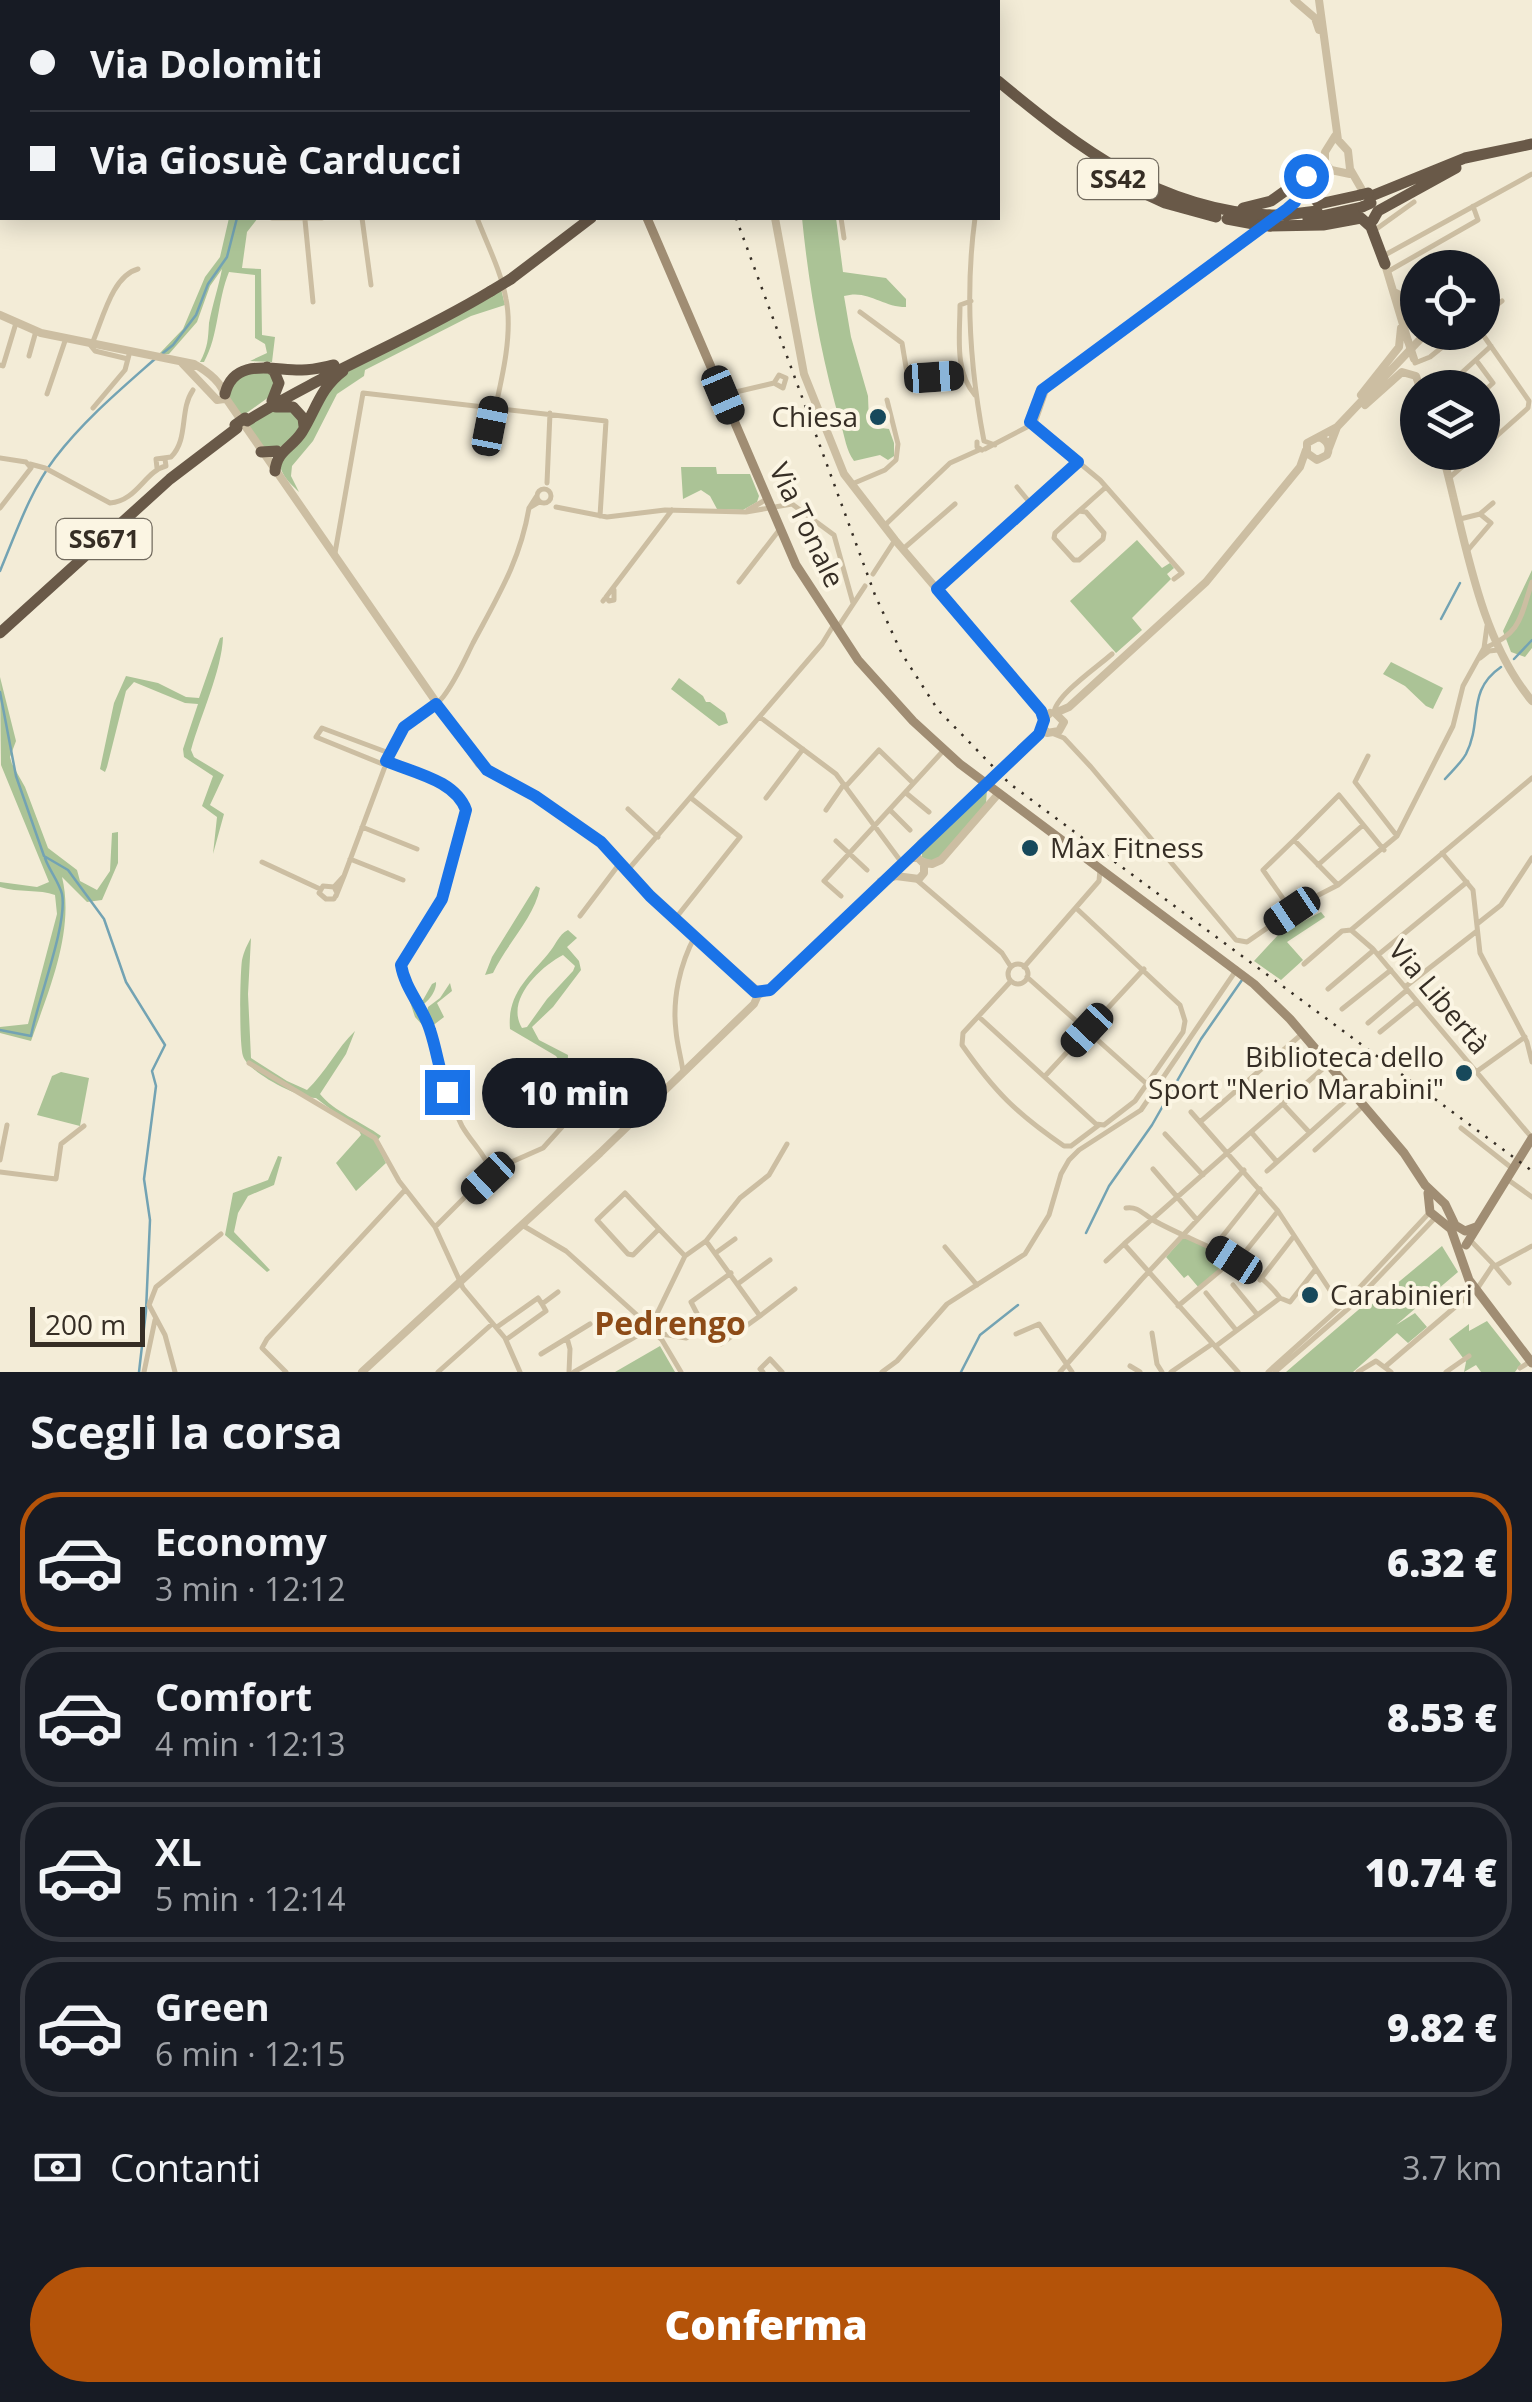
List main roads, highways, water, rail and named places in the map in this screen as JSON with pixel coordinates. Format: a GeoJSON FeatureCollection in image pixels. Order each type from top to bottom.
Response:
{"type":"FeatureCollection","features":[{"type":"Feature","properties":{"kind":"highway","name":"SS42"},"geometry":{"type":"LineString","coordinates":[[1003,90],[1105,163],[1142,184],[1190,202],[1270,221]]}},
{"type":"Feature","properties":{"kind":"highway","name":"SS42"},"geometry":{"type":"LineString","coordinates":[[1003,90],[1074,150],[1138,191],[1193,212],[1227,219],[1270,221],[1327,210],[1532,147]]}},
{"type":"Feature","properties":{"kind":"highway","name":"SS42"},"geometry":{"type":"LineString","coordinates":[[1365,199],[1477,155],[1532,147]]}},
{"type":"Feature","properties":{"kind":"highway"},"geometry":{"type":"LineString","coordinates":[[1374,225],[1377,212],[1456,168]]}},
{"type":"Feature","properties":{"kind":"highway"},"geometry":{"type":"LineString","coordinates":[[1190,202],[1250,208],[1324,173],[1309,191],[1319,204],[1365,199]]}},
{"type":"Feature","properties":{"kind":"highway"},"geometry":{"type":"LineString","coordinates":[[1270,221],[1322,225],[1361,218],[1371,226],[1385,264]]}},
{"type":"Feature","properties":{"kind":"highway","name":"SS671"},"geometry":{"type":"LineString","coordinates":[[0,633],[209,448],[304,386],[404,338],[511,279],[588,220]]}},
{"type":"Feature","properties":{"kind":"highway"},"geometry":{"type":"LineString","coordinates":[[209,383],[263,365],[314,370],[404,338]]}},
{"type":"Feature","properties":{"kind":"highway"},"geometry":{"type":"LineString","coordinates":[[274,456],[303,430],[314,403],[336,376],[404,338]]}},
{"type":"Feature","properties":{"kind":"highway"},"geometry":{"type":"LineString","coordinates":[[242,425],[273,400],[279,389],[274,371],[263,365]]}},
{"type":"Feature","properties":{"kind":"highway"},"geometry":{"type":"LineString","coordinates":[[223,398],[237,376]]}},
{"type":"Feature","properties":{"kind":"highway"},"geometry":{"type":"LineString","coordinates":[[242,425],[286,404],[299,412],[303,430]]}},
{"type":"Feature","properties":{"kind":"main road","name":"Via Tonale"},"geometry":{"type":"LineString","coordinates":[[648,220],[803,577],[836,630],[878,684],[990,790],[1095,864],[1105,877],[1217,954],[1302,1034],[1404,1153],[1426,1186],[1434,1208]]}},
{"type":"Feature","properties":{"kind":"main road"},"geometry":{"type":"LineString","coordinates":[[1531,1362],[1463,1270],[1464,1236],[1532,1138]]}},
{"type":"Feature","properties":{"kind":"main road"},"geometry":{"type":"LineString","coordinates":[[1434,1208],[1464,1236]]}},
{"type":"Feature","properties":{"kind":"main road"},"geometry":{"type":"LineString","coordinates":[[1434,1208],[1464,1236],[1468,1270],[1517,1344]]}},
{"type":"Feature","properties":{"kind":"waterway"},"geometry":{"type":"LineString","coordinates":[[163,353],[196,315],[208,284],[227,257],[236,220]]}},
{"type":"Feature","properties":{"kind":"waterway"},"geometry":{"type":"LineString","coordinates":[[0,571],[31,498],[55,458],[90,418],[156,358]]}},
{"type":"Feature","properties":{"kind":"waterway"},"geometry":{"type":"LineString","coordinates":[[1441,619],[1460,583]]}},
{"type":"Feature","properties":{"kind":"waterway"},"geometry":{"type":"LineString","coordinates":[[1514,659],[1532,640]]}},
{"type":"Feature","properties":{"kind":"waterway"},"geometry":{"type":"LineString","coordinates":[[1445,779],[1466,754],[1483,686],[1501,667]]}},
{"type":"Feature","properties":{"kind":"waterway"},"geometry":{"type":"LineString","coordinates":[[0,692],[16,776],[44,856],[68,870],[104,919],[126,982],[165,1045],[152,1071],[156,1086],[144,1179],[150,1220],[139,1372]]}},
{"type":"Feature","properties":{"kind":"waterway"},"geometry":{"type":"LineString","coordinates":[[0,1030],[31,1036],[61,924],[62,894],[45,858]]}},
{"type":"Feature","properties":{"kind":"waterway"},"geometry":{"type":"LineString","coordinates":[[1086,1233],[1109,1186],[1152,1125],[1201,1039],[1242,980]]}},
{"type":"Feature","properties":{"kind":"waterway"},"geometry":{"type":"LineString","coordinates":[[961,1372],[980,1335],[1018,1305]]}},
{"type":"Feature","properties":{"kind":"railway"},"geometry":{"type":"LineString","coordinates":[[737,220],[875,595],[902,654],[938,710],[1010,784],[1532,1171]]}},
{"type":"Feature","properties":{"kind":"place","name":"Chiesa"},"geometry":{"type":"Point","coordinates":[878,417]}},
{"type":"Feature","properties":{"kind":"place","name":"Max Fitness"},"geometry":{"type":"Point","coordinates":[1030,848]}},
{"type":"Feature","properties":{"kind":"place","name":"Biblioteca dello Sport \"Nerio Marabini\""},"geometry":{"type":"Point","coordinates":[1464,1073]}},
{"type":"Feature","properties":{"kind":"place","name":"Carabinieri"},"geometry":{"type":"Point","coordinates":[1310,1295]}},
{"type":"Feature","properties":{"kind":"district","name":"Pedrengo"},"geometry":{"type":"Point","coordinates":[670,1324]}}]}
